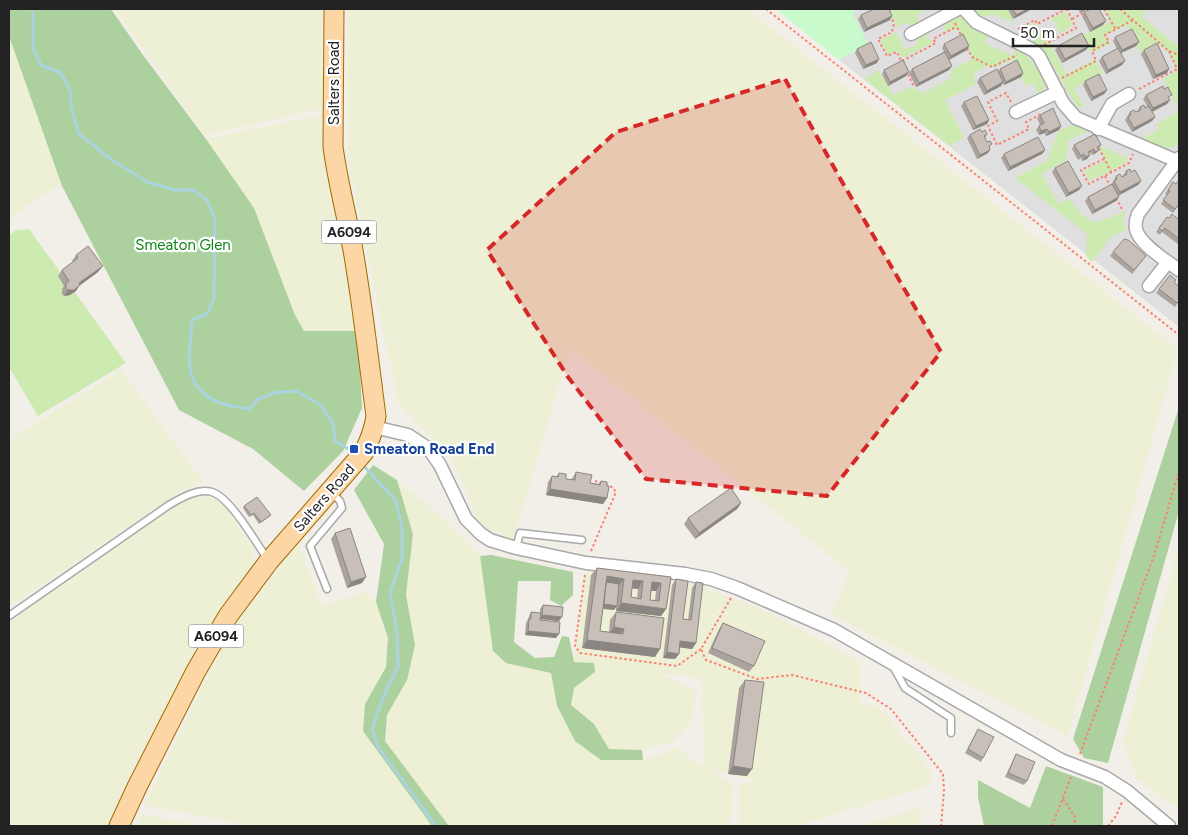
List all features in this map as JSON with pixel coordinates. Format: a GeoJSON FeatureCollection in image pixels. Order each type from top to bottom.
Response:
{"type":"FeatureCollection","features":[{"type":"Feature","properties":{"kind":"main road","name":"Salters Road"},"geometry":{"type":"LineString","coordinates":[[119,826],[201,663],[228,616],[269,561],[364,452],[371,439],[376,416],[363,310],[333,147],[334,9]]}},
{"type":"Feature","properties":{"kind":"street"},"geometry":{"type":"LineString","coordinates":[[964,9],[976,22],[1023,45],[1039,56],[1064,103],[1076,118],[1098,129],[1178,160],[1138,214],[1136,229],[1139,237],[1179,270]]}},
{"type":"Feature","properties":{"kind":"street"},"geometry":{"type":"LineString","coordinates":[[910,34],[954,11]]}},
{"type":"Feature","properties":{"kind":"street"},"geometry":{"type":"LineString","coordinates":[[1016,112],[1056,87]]}},
{"type":"Feature","properties":{"kind":"street"},"geometry":{"type":"LineString","coordinates":[[1098,129],[1112,104],[1129,94]]}},
{"type":"Feature","properties":{"kind":"street"},"geometry":{"type":"LineString","coordinates":[[1149,286],[1168,262]]}},
{"type":"Feature","properties":{"kind":"street"},"geometry":{"type":"LineString","coordinates":[[374,427],[408,435],[430,449],[440,465],[466,519],[490,540],[516,548],[586,563],[685,574],[711,579],[737,588],[834,630],[1061,760],[1105,777],[1127,791],[1169,826]]}},
{"type":"Feature","properties":{"kind":"lane"},"geometry":{"type":"LineString","coordinates":[[9,616],[169,505],[200,491],[212,492],[223,498],[240,518],[269,561]]}},
{"type":"Feature","properties":{"kind":"lane"},"geometry":{"type":"LineString","coordinates":[[326,589],[310,546],[342,508],[340,500],[330,492]]}},
{"type":"Feature","properties":{"kind":"lane"},"geometry":{"type":"LineString","coordinates":[[516,548],[520,533],[582,540]]}},
{"type":"Feature","properties":{"kind":"lane"},"geometry":{"type":"LineString","coordinates":[[891,663],[905,688],[951,718],[951,733]]}},
{"type":"Feature","properties":{"kind":"path"},"geometry":{"type":"LineString","coordinates":[[766,9],[1179,335]]}},
{"type":"Feature","properties":{"kind":"path"},"geometry":{"type":"LineString","coordinates":[[954,11],[957,26],[972,57],[992,67],[1020,53],[1023,45],[1017,29],[1035,20],[1038,24],[1067,9],[1076,28],[1023,45]]}},
{"type":"Feature","properties":{"kind":"path"},"geometry":{"type":"LineString","coordinates":[[1072,19],[1091,9]]}},
{"type":"Feature","properties":{"kind":"path"},"geometry":{"type":"LineString","coordinates":[[1104,9],[1116,30]]}},
{"type":"Feature","properties":{"kind":"path"},"geometry":{"type":"LineString","coordinates":[[1120,9],[1168,51],[1178,69],[1129,94]]}},
{"type":"Feature","properties":{"kind":"path"},"geometry":{"type":"LineString","coordinates":[[873,41],[892,32],[894,23],[888,11]]}},
{"type":"Feature","properties":{"kind":"path"},"geometry":{"type":"LineString","coordinates":[[1056,87],[1096,61],[1092,51],[1109,42],[1105,35],[1133,20]]}},
{"type":"Feature","properties":{"kind":"path"},"geometry":{"type":"LineString","coordinates":[[902,61],[936,44],[933,39],[957,26]]}},
{"type":"Feature","properties":{"kind":"path"},"geometry":{"type":"LineString","coordinates":[[878,39],[886,56],[897,52],[914,86]]}},
{"type":"Feature","properties":{"kind":"path"},"geometry":{"type":"LineString","coordinates":[[1168,51],[1179,55]]}},
{"type":"Feature","properties":{"kind":"path"},"geometry":{"type":"LineString","coordinates":[[1098,129],[1093,137],[1111,172]]}},
{"type":"Feature","properties":{"kind":"path"},"geometry":{"type":"LineString","coordinates":[[1104,159],[1081,170],[1089,184],[1129,163],[1137,145]]}},
{"type":"Feature","properties":{"kind":"path"},"geometry":{"type":"LineString","coordinates":[[1105,176],[1122,209]]}},
{"type":"Feature","properties":{"kind":"path"},"geometry":{"type":"LineString","coordinates":[[1078,760],[1154,556],[1179,471]]}},
{"type":"Feature","properties":{"kind":"path"},"geometry":{"type":"LineString","coordinates":[[595,481],[612,487],[616,492],[586,563],[575,646],[580,653],[677,666],[701,649],[737,588]]}},
{"type":"Feature","properties":{"kind":"path"},"geometry":{"type":"LineString","coordinates":[[701,649],[706,660],[757,679],[792,675],[866,693],[892,709],[943,774],[944,792],[941,826]]}},
{"type":"Feature","properties":{"kind":"path"},"geometry":{"type":"LineString","coordinates":[[1052,826],[1071,778]]}},
{"type":"Feature","properties":{"kind":"path"},"geometry":{"type":"LineString","coordinates":[[1108,826],[1116,816],[1127,791]]}},
{"type":"Feature","properties":{"kind":"path"},"geometry":{"type":"LineString","coordinates":[[1063,799],[1074,817],[1075,826]]}},
{"type":"Feature","properties":{"kind":"highlighted area"},"geometry":{"type":"Polygon","coordinates":[[[785,79],[941,352],[827,496],[646,479],[568,377],[487,250],[616,132],[785,79]]]}},
{"type":"Feature","properties":{"kind":"shaded area"},"geometry":{"type":"Polygon","coordinates":[[[856,9],[1179,9],[1179,327],[839,60],[856,9]]]}},
{"type":"Feature","properties":{"kind":"green space","name":"Smeaton Glen"},"geometry":{"type":"Polygon","coordinates":[[[9,9],[111,9],[254,208],[295,315],[304,331],[358,331],[362,408],[343,451],[304,491],[253,449],[179,410],[62,186],[9,36],[9,9]]]}},
{"type":"Feature","properties":{"kind":"green space"},"geometry":{"type":"Polygon","coordinates":[[[115,9],[322,9],[323,109],[204,135],[115,9]]]}},
{"type":"Feature","properties":{"kind":"green space"},"geometry":{"type":"Polygon","coordinates":[[[348,9],[747,9],[1178,349],[1068,736],[830,614],[850,572],[570,349],[513,540],[480,526],[453,460],[399,405],[348,161],[348,9]]]}},
{"type":"Feature","properties":{"kind":"green space"},"geometry":{"type":"Polygon","coordinates":[[[776,9],[856,9],[853,15],[868,44],[839,60],[776,9]]]}},
{"type":"Feature","properties":{"kind":"green space"},"geometry":{"type":"Polygon","coordinates":[[[896,9],[905,9],[906,11],[910,9],[927,9],[916,15],[919,22],[917,25],[914,26],[906,23],[897,27],[890,12],[896,9]]]}},
{"type":"Feature","properties":{"kind":"green space"},"geometry":{"type":"Polygon","coordinates":[[[970,9],[1008,9],[1014,22],[992,14],[979,19],[970,9]]]}},
{"type":"Feature","properties":{"kind":"green space"},"geometry":{"type":"Polygon","coordinates":[[[1105,9],[1145,9],[1142,17],[1179,47],[1179,111],[1163,79],[1178,70],[1170,54],[1159,45],[1140,52],[1126,25],[1106,35],[1110,44],[1094,52],[1088,50],[1081,37],[1111,21],[1105,9]]]}},
{"type":"Feature","properties":{"kind":"green space"},"geometry":{"type":"Polygon","coordinates":[[[1066,11],[1073,26],[1060,33],[1052,18],[1066,11]]]}},
{"type":"Feature","properties":{"kind":"green space"},"geometry":{"type":"Polygon","coordinates":[[[955,16],[963,18],[975,29],[989,35],[985,43],[1012,56],[1016,48],[1022,52],[1034,64],[1046,86],[1043,91],[1038,93],[1033,83],[1025,86],[1012,60],[993,68],[988,66],[974,73],[976,84],[945,100],[964,138],[950,146],[864,79],[879,70],[893,95],[911,87],[923,93],[950,79],[952,69],[973,59],[957,28],[947,32],[942,25],[943,22],[955,16]]]}},
{"type":"Feature","properties":{"kind":"green space"},"geometry":{"type":"Polygon","coordinates":[[[1035,23],[1045,41],[1050,43],[1066,74],[1095,59],[1103,74],[1074,88],[1084,105],[1079,108],[1073,101],[1047,54],[1039,44],[1020,30],[1035,23]]]}},
{"type":"Feature","properties":{"kind":"green space"},"geometry":{"type":"Polygon","coordinates":[[[896,32],[905,49],[917,45],[917,40],[922,34],[925,34],[928,41],[932,39],[933,43],[902,58],[898,51],[888,55],[880,40],[896,32]]]}},
{"type":"Feature","properties":{"kind":"green space"},"geometry":{"type":"Polygon","coordinates":[[[11,41],[61,183],[9,219],[9,43],[11,41]]]}},
{"type":"Feature","properties":{"kind":"green space"},"geometry":{"type":"Polygon","coordinates":[[[1179,111],[1179,144],[1166,147],[1143,139],[1159,129],[1157,124],[1179,111]]]}},
{"type":"Feature","properties":{"kind":"green space"},"geometry":{"type":"Polygon","coordinates":[[[326,114],[326,165],[346,257],[358,331],[304,331],[206,139],[326,114]]]}},
{"type":"Feature","properties":{"kind":"green space"},"geometry":{"type":"Polygon","coordinates":[[[1073,124],[1088,131],[1067,141],[1069,147],[1065,161],[1042,174],[1058,204],[1070,199],[1083,216],[1096,223],[1125,211],[1123,221],[1127,229],[1111,237],[1092,262],[1086,256],[1087,234],[1015,178],[1047,161],[1058,132],[1073,124]]]}},
{"type":"Feature","properties":{"kind":"green space"},"geometry":{"type":"Polygon","coordinates":[[[1099,146],[1128,158],[1126,163],[1090,181],[1084,171],[1106,160],[1099,146]]]}},
{"type":"Feature","properties":{"kind":"green space"},"geometry":{"type":"Polygon","coordinates":[[[29,229],[126,363],[38,416],[9,367],[9,235],[16,230],[29,229]]]}},
{"type":"Feature","properties":{"kind":"green space"},"geometry":{"type":"Polygon","coordinates":[[[121,370],[203,481],[180,492],[9,607],[9,440],[121,370]]]}},
{"type":"Feature","properties":{"kind":"green space"},"geometry":{"type":"Polygon","coordinates":[[[1179,407],[1179,511],[1108,763],[1084,758],[1073,739],[1179,407]]]}},
{"type":"Feature","properties":{"kind":"green space"},"geometry":{"type":"Polygon","coordinates":[[[373,465],[397,480],[413,534],[406,595],[415,645],[407,680],[387,715],[385,741],[449,826],[432,826],[363,731],[365,704],[386,667],[388,638],[376,602],[384,544],[354,490],[373,465]]]}},
{"type":"Feature","properties":{"kind":"green space"},"geometry":{"type":"Polygon","coordinates":[[[397,480],[438,514],[480,556],[494,651],[506,663],[551,673],[557,706],[575,741],[601,760],[643,760],[677,748],[703,767],[702,678],[660,673],[697,692],[691,723],[673,742],[642,750],[609,749],[594,724],[571,705],[574,688],[594,664],[573,662],[586,572],[698,585],[765,611],[859,661],[860,704],[879,707],[931,770],[930,785],[796,826],[738,826],[739,785],[756,781],[706,768],[733,785],[730,826],[449,826],[385,742],[386,715],[407,680],[415,645],[406,595],[413,534],[397,480]]]}},
{"type":"Feature","properties":{"kind":"green space"},"geometry":{"type":"Polygon","coordinates":[[[206,496],[216,499],[226,508],[253,549],[252,555],[255,565],[213,622],[110,826],[9,826],[9,622],[182,501],[192,497],[206,496]]]}},
{"type":"Feature","properties":{"kind":"green space"},"geometry":{"type":"Polygon","coordinates":[[[298,542],[322,607],[366,592],[376,602],[388,638],[386,667],[365,704],[363,731],[432,826],[254,826],[144,805],[228,635],[298,542]]]}},
{"type":"Feature","properties":{"kind":"green space"},"geometry":{"type":"Polygon","coordinates":[[[1179,547],[1179,809],[1137,779],[1123,741],[1179,547]]]}},
{"type":"Feature","properties":{"kind":"green space"},"geometry":{"type":"Polygon","coordinates":[[[491,555],[573,572],[573,595],[561,606],[550,600],[551,581],[518,581],[514,642],[535,658],[554,657],[562,636],[569,637],[574,662],[594,663],[595,672],[574,688],[571,705],[594,724],[609,749],[642,750],[643,760],[601,760],[575,741],[557,706],[551,673],[506,663],[493,651],[480,556],[491,555]]]}},
{"type":"Feature","properties":{"kind":"green space"},"geometry":{"type":"Polygon","coordinates":[[[1046,766],[1103,787],[1103,826],[984,826],[978,797],[978,780],[1030,808],[1046,766]]]}},
{"type":"Feature","properties":{"kind":"green space"},"geometry":{"type":"Polygon","coordinates":[[[921,808],[920,826],[856,826],[921,808]]]}},
{"type":"Feature","properties":{"kind":"green space"},"geometry":{"type":"Polygon","coordinates":[[[140,814],[203,826],[135,826],[140,814]]]}},
{"type":"Feature","properties":{"kind":"building"},"geometry":{"type":"Polygon","coordinates":[[[874,9],[889,9],[892,16],[867,28],[861,15],[874,9]]]}},
{"type":"Feature","properties":{"kind":"building"},"geometry":{"type":"Polygon","coordinates":[[[1013,9],[1028,9],[1016,15],[1013,9]]]}},
{"type":"Feature","properties":{"kind":"building"},"geometry":{"type":"Polygon","coordinates":[[[1091,9],[1099,9],[1106,21],[1093,28],[1084,12],[1091,9]]]}},
{"type":"Feature","properties":{"kind":"building"},"geometry":{"type":"Polygon","coordinates":[[[1132,29],[1139,42],[1122,50],[1115,37],[1132,29]]]}},
{"type":"Feature","properties":{"kind":"building"},"geometry":{"type":"Polygon","coordinates":[[[1082,33],[1089,46],[1065,59],[1058,46],[1082,33]]]}},
{"type":"Feature","properties":{"kind":"building"},"geometry":{"type":"Polygon","coordinates":[[[963,34],[969,46],[951,56],[944,44],[963,34]]]}},
{"type":"Feature","properties":{"kind":"building"},"geometry":{"type":"Polygon","coordinates":[[[871,42],[879,59],[866,65],[857,49],[871,42]]]}},
{"type":"Feature","properties":{"kind":"building"},"geometry":{"type":"Polygon","coordinates":[[[1157,43],[1169,69],[1156,75],[1144,50],[1157,43]]]}},
{"type":"Feature","properties":{"kind":"building"},"geometry":{"type":"Polygon","coordinates":[[[1118,48],[1125,61],[1108,70],[1102,57],[1118,48]]]}},
{"type":"Feature","properties":{"kind":"building"},"geometry":{"type":"Polygon","coordinates":[[[945,52],[952,66],[919,83],[912,69],[945,52]]]}},
{"type":"Feature","properties":{"kind":"building"},"geometry":{"type":"Polygon","coordinates":[[[903,60],[909,72],[890,82],[884,70],[903,60]]]}},
{"type":"Feature","properties":{"kind":"building"},"geometry":{"type":"Polygon","coordinates":[[[1017,60],[1023,73],[1006,82],[1000,69],[1017,60]]]}},
{"type":"Feature","properties":{"kind":"building"},"geometry":{"type":"Polygon","coordinates":[[[997,69],[1003,82],[987,91],[980,78],[997,69]]]}},
{"type":"Feature","properties":{"kind":"building"},"geometry":{"type":"Polygon","coordinates":[[[1099,74],[1107,90],[1093,97],[1085,81],[1099,74]]]}},
{"type":"Feature","properties":{"kind":"building"},"geometry":{"type":"Polygon","coordinates":[[[1163,86],[1164,89],[1168,87],[1172,95],[1168,97],[1170,100],[1153,108],[1146,95],[1163,86]]]}},
{"type":"Feature","properties":{"kind":"building"},"geometry":{"type":"Polygon","coordinates":[[[977,96],[989,120],[976,126],[964,102],[977,96]]]}},
{"type":"Feature","properties":{"kind":"building"},"geometry":{"type":"Polygon","coordinates":[[[1144,105],[1145,108],[1149,106],[1155,117],[1134,128],[1128,117],[1131,115],[1130,112],[1134,110],[1136,112],[1139,111],[1140,107],[1144,105]]]}},
{"type":"Feature","properties":{"kind":"building"},"geometry":{"type":"Polygon","coordinates":[[[1053,108],[1061,126],[1049,132],[1047,129],[1041,131],[1039,126],[1044,123],[1040,115],[1053,108]]]}},
{"type":"Feature","properties":{"kind":"building"},"geometry":{"type":"Polygon","coordinates":[[[980,129],[982,132],[985,130],[987,134],[984,136],[987,142],[990,141],[992,144],[989,146],[990,150],[980,155],[970,135],[980,129]]]}},
{"type":"Feature","properties":{"kind":"building"},"geometry":{"type":"Polygon","coordinates":[[[1095,134],[1101,145],[1097,147],[1099,150],[1095,152],[1094,149],[1088,152],[1090,155],[1085,157],[1084,154],[1081,156],[1074,145],[1095,134]]]}},
{"type":"Feature","properties":{"kind":"building"},"geometry":{"type":"Polygon","coordinates":[[[1038,137],[1045,150],[1010,167],[1004,154],[1038,137]]]}},
{"type":"Feature","properties":{"kind":"building"},"geometry":{"type":"Polygon","coordinates":[[[1068,161],[1082,186],[1069,193],[1055,168],[1068,161]]]}},
{"type":"Feature","properties":{"kind":"building"},"geometry":{"type":"Polygon","coordinates":[[[1130,169],[1131,172],[1135,170],[1141,181],[1120,192],[1114,181],[1117,179],[1116,176],[1120,174],[1122,177],[1130,169]]]}},
{"type":"Feature","properties":{"kind":"building"},"geometry":{"type":"Polygon","coordinates":[[[1179,180],[1179,204],[1175,209],[1163,200],[1170,191],[1168,190],[1173,182],[1176,184],[1179,180]]]}},
{"type":"Feature","properties":{"kind":"building"},"geometry":{"type":"Polygon","coordinates":[[[1112,184],[1119,197],[1095,210],[1088,197],[1112,184]]]}},
{"type":"Feature","properties":{"kind":"building"},"geometry":{"type":"Polygon","coordinates":[[[1172,214],[1179,220],[1179,239],[1165,228],[1162,231],[1159,228],[1167,217],[1169,218],[1172,214]]]}},
{"type":"Feature","properties":{"kind":"building"},"geometry":{"type":"Polygon","coordinates":[[[1124,239],[1128,240],[1146,256],[1134,270],[1113,252],[1124,239]]]}},
{"type":"Feature","properties":{"kind":"building"},"geometry":{"type":"Polygon","coordinates":[[[88,246],[103,266],[79,283],[80,285],[74,290],[68,290],[66,283],[69,281],[62,270],[78,258],[76,255],[88,246]]]}},
{"type":"Feature","properties":{"kind":"building"},"geometry":{"type":"Polygon","coordinates":[[[1170,275],[1176,280],[1174,282],[1179,287],[1179,300],[1177,303],[1159,289],[1170,275]]]}},
{"type":"Feature","properties":{"kind":"building"},"geometry":{"type":"Polygon","coordinates":[[[576,472],[592,475],[590,483],[600,485],[601,481],[607,482],[607,486],[609,486],[607,498],[550,489],[552,476],[558,477],[559,473],[566,474],[566,479],[575,480],[576,472]]]}},
{"type":"Feature","properties":{"kind":"building"},"geometry":{"type":"Polygon","coordinates":[[[731,488],[741,503],[699,533],[688,518],[731,488]]]}},
{"type":"Feature","properties":{"kind":"building"},"geometry":{"type":"Polygon","coordinates":[[[257,497],[271,515],[261,522],[254,513],[251,515],[244,506],[257,497]]]}},
{"type":"Feature","properties":{"kind":"building"},"geometry":{"type":"Polygon","coordinates":[[[350,528],[366,577],[351,582],[335,533],[350,528]]]}},
{"type":"Feature","properties":{"kind":"building"},"geometry":{"type":"Polygon","coordinates":[[[597,568],[671,577],[666,609],[621,603],[624,579],[607,576],[600,631],[623,634],[624,629],[614,627],[616,612],[664,618],[660,649],[587,640],[597,568]],[[633,580],[631,597],[641,599],[643,581],[633,580]],[[652,582],[650,600],[659,601],[661,583],[652,582]]]}},
{"type":"Feature","properties":{"kind":"building"},"geometry":{"type":"Polygon","coordinates":[[[676,579],[688,581],[683,619],[691,620],[696,582],[703,583],[696,643],[680,641],[679,654],[667,652],[676,579]]]}},
{"type":"Feature","properties":{"kind":"building"},"geometry":{"type":"Polygon","coordinates":[[[606,582],[619,584],[617,606],[604,604],[606,582]]]}},
{"type":"Feature","properties":{"kind":"building"},"geometry":{"type":"Polygon","coordinates":[[[543,605],[563,607],[562,617],[542,615],[543,605]]]}},
{"type":"Feature","properties":{"kind":"building"},"geometry":{"type":"Polygon","coordinates":[[[531,612],[541,613],[540,620],[560,622],[559,634],[528,631],[531,612]]]}},
{"type":"Feature","properties":{"kind":"building"},"geometry":{"type":"Polygon","coordinates":[[[723,623],[765,641],[754,666],[712,648],[723,623]]]}},
{"type":"Feature","properties":{"kind":"building"},"geometry":{"type":"Polygon","coordinates":[[[745,680],[764,682],[752,769],[733,766],[745,680]]]}},
{"type":"Feature","properties":{"kind":"building"},"geometry":{"type":"Polygon","coordinates":[[[978,729],[994,737],[983,758],[968,749],[978,729]]]}},
{"type":"Feature","properties":{"kind":"building"},"geometry":{"type":"Polygon","coordinates":[[[1016,754],[1035,762],[1027,781],[1008,773],[1016,754]]]}},
{"type":"Feature","properties":{"kind":"waterway"},"geometry":{"type":"LineString","coordinates":[[33,9],[33,47],[41,65],[61,73],[71,92],[71,108],[79,134],[112,160],[147,182],[175,190],[193,190],[207,200],[215,220],[214,299],[207,314],[192,320],[189,357],[190,368],[198,387],[206,395],[218,402],[249,409],[258,399],[278,392],[296,391],[321,405],[333,423],[335,441],[350,450],[354,455]]}},
{"type":"Feature","properties":{"kind":"waterway"},"geometry":{"type":"LineString","coordinates":[[362,464],[396,501],[402,528],[402,559],[390,592],[397,631],[398,666],[383,698],[372,729],[378,747],[436,826]]}},
{"type":"Feature","properties":{"kind":"place","name":"Smeaton Road End"},"geometry":{"type":"Point","coordinates":[354,449]}}]}
